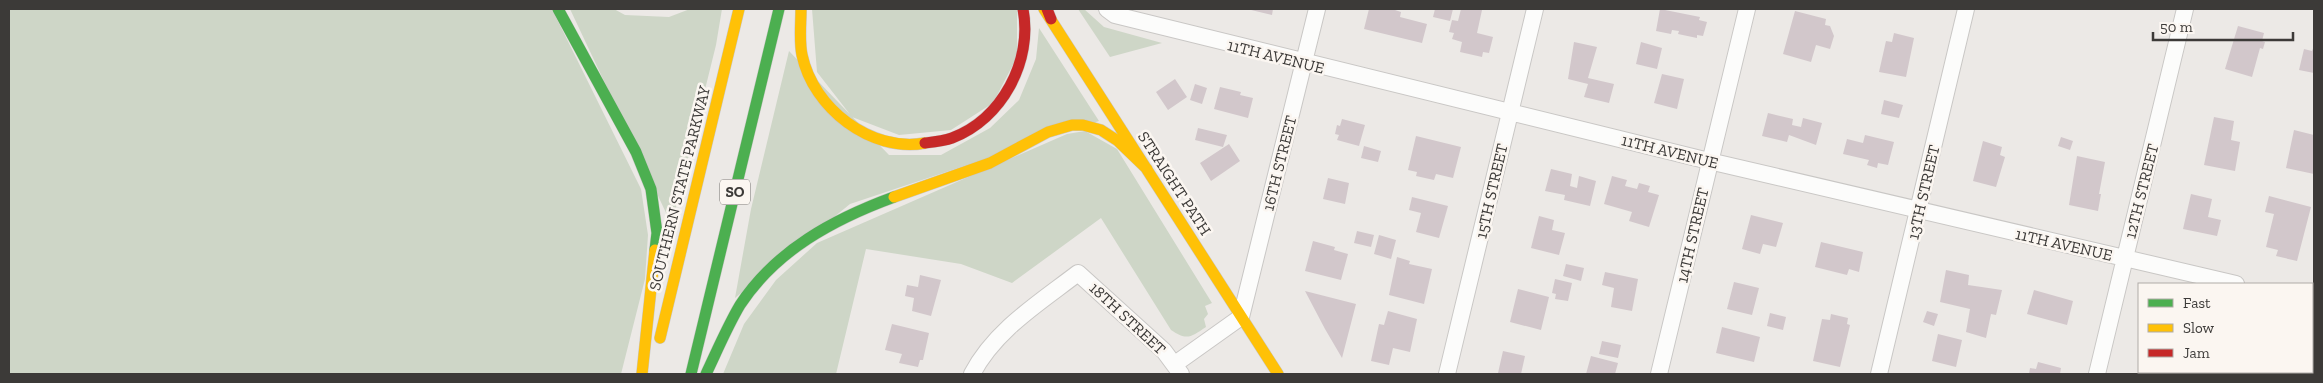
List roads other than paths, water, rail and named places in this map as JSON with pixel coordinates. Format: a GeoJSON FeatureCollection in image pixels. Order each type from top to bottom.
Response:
{"type":"FeatureCollection","features":[{"type":"Feature","properties":{"kind":"main road"},"geometry":{"type":"LineString","coordinates":[[558,9],[636,152],[651,189],[656,218],[656,248],[642,374]]}},
{"type":"Feature","properties":{"kind":"main road","name":"SOUTHERN STATE PARKWAY"},"geometry":{"type":"LineString","coordinates":[[651,374],[739,9]]}},
{"type":"Feature","properties":{"kind":"main road","name":"SO"},"geometry":{"type":"LineString","coordinates":[[691,374],[780,9]]}},
{"type":"Feature","properties":{"kind":"main road"},"geometry":{"type":"LineString","coordinates":[[800,9],[798,31],[800,55],[807,77],[826,107],[844,123],[863,134],[886,142],[909,145],[934,142],[957,134],[978,122],[997,106],[1012,85],[1021,62],[1026,36],[1023,9]]}},
{"type":"Feature","properties":{"kind":"main road","name":"STRAIGHT PATH"},"geometry":{"type":"LineString","coordinates":[[1047,12],[1278,374]]}},
{"type":"Feature","properties":{"kind":"main road"},"geometry":{"type":"LineString","coordinates":[[706,374],[729,325],[753,287],[787,252],[834,221],[998,160],[1067,125],[1085,125],[1101,130],[1147,169]]}},
{"type":"Feature","properties":{"kind":"street","name":"11TH AVENUE"},"geometry":{"type":"LineString","coordinates":[[1107,9],[1115,15],[1303,63],[1709,161],[2232,283]]}},
{"type":"Feature","properties":{"kind":"street","name":"16TH STREET"},"geometry":{"type":"LineString","coordinates":[[1241,317],[1317,9]]}},
{"type":"Feature","properties":{"kind":"street","name":"15TH STREET"},"geometry":{"type":"LineString","coordinates":[[1448,374],[1535,9]]}},
{"type":"Feature","properties":{"kind":"street","name":"14TH STREET"},"geometry":{"type":"LineString","coordinates":[[1659,374],[1747,9]]}},
{"type":"Feature","properties":{"kind":"street","name":"13TH STREET"},"geometry":{"type":"LineString","coordinates":[[1879,374],[1966,9]]}},
{"type":"Feature","properties":{"kind":"street","name":"12TH STREET"},"geometry":{"type":"LineString","coordinates":[[2097,374],[2185,9]]}},
{"type":"Feature","properties":{"kind":"street","name":"18TH STREET"},"geometry":{"type":"LineString","coordinates":[[972,374],[986,351],[1008,328],[1078,273],[1151,338],[1178,369]]}},
{"type":"Feature","properties":{"kind":"street"},"geometry":{"type":"LineString","coordinates":[[1178,369],[1241,317]]}}]}
